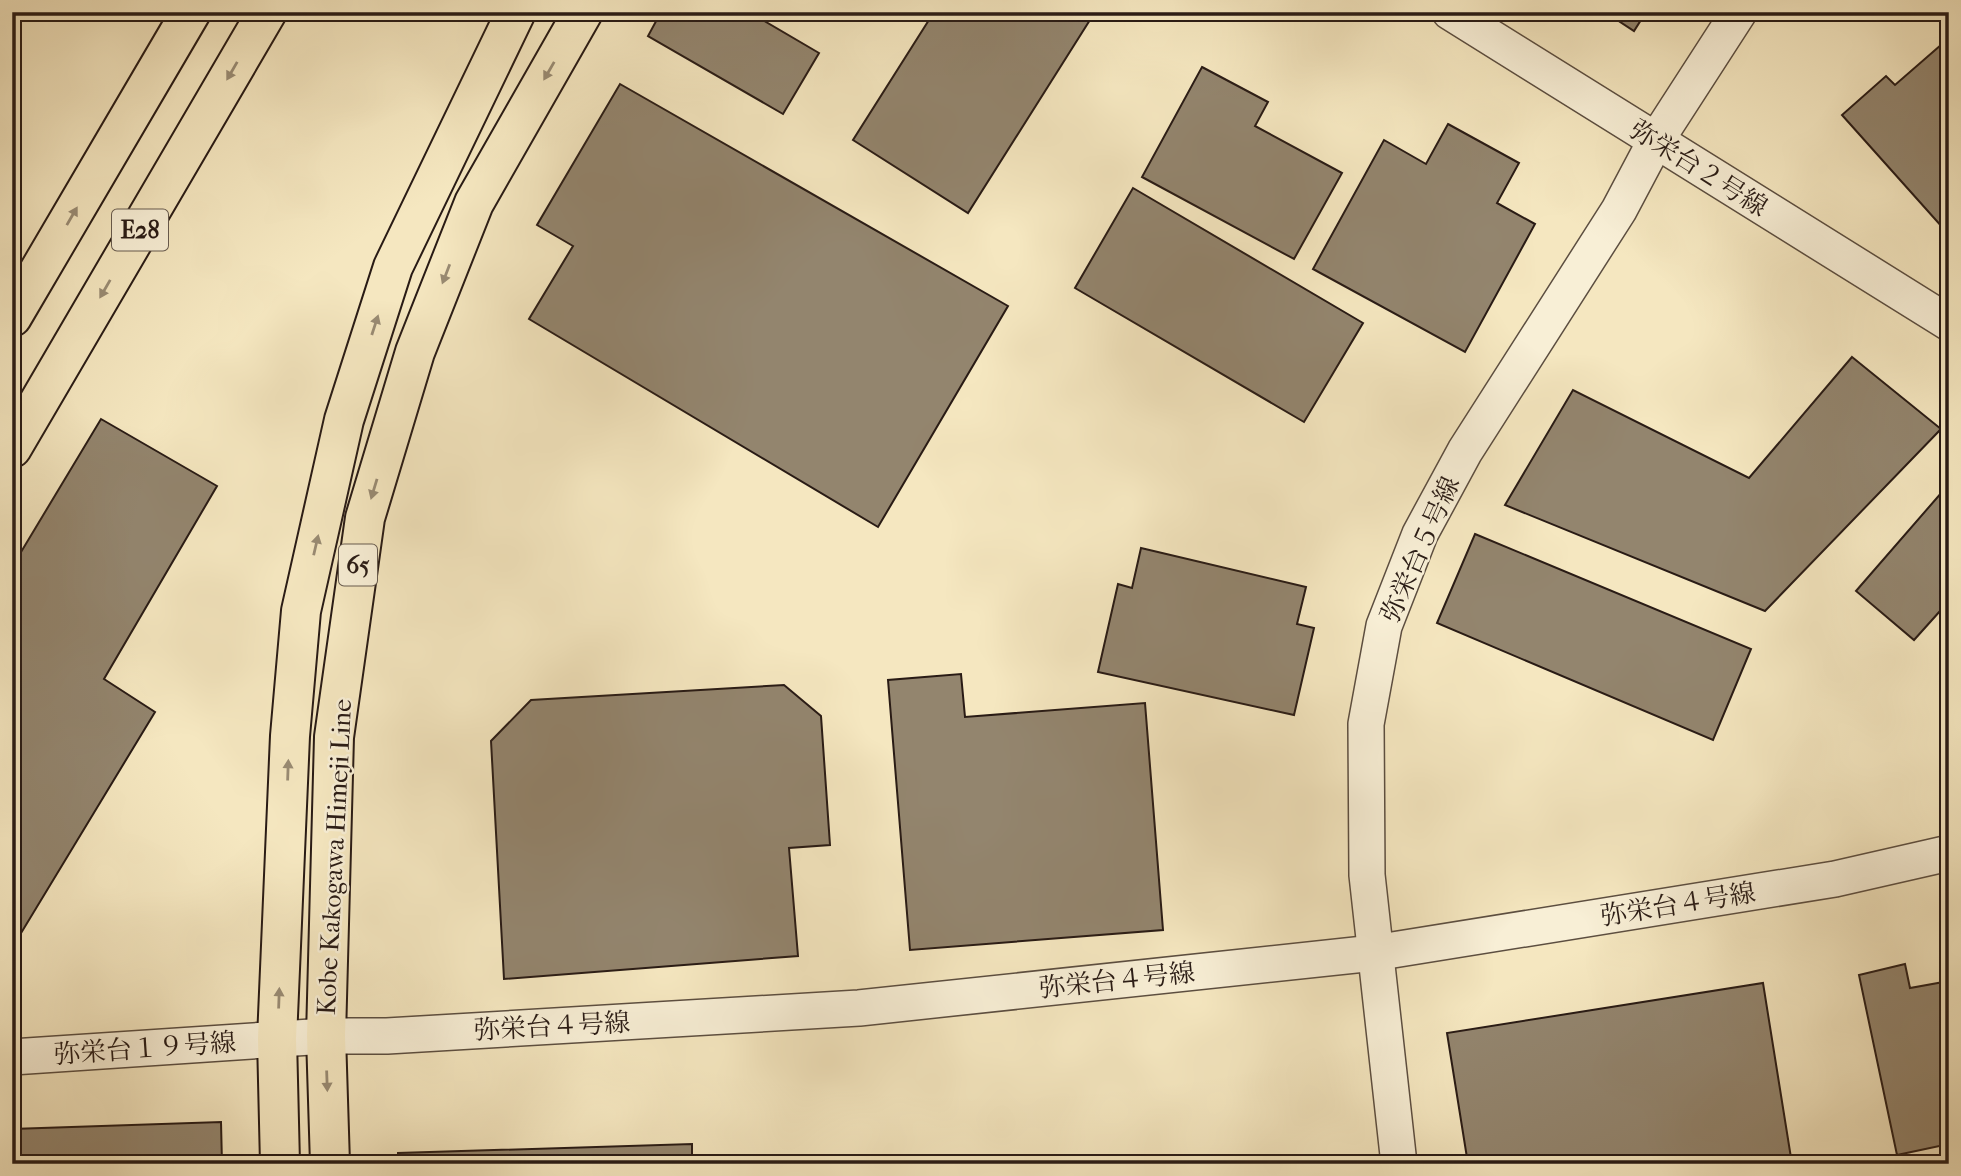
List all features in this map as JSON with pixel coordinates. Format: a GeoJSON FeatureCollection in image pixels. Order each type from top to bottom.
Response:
{"type":"FeatureCollection","features":[{"type":"Feature","properties":{"kind":"main road","name":"E28"},"geometry":{"type":"LineString","coordinates":[[12,317],[191,12]]}},
{"type":"Feature","properties":{"kind":"main road","name":"E28"},"geometry":{"type":"LineString","coordinates":[[12,448],[267,12]]}},
{"type":"Feature","properties":{"kind":"main road","name":"Kobe Kakogawa Himeji Line"},"geometry":{"type":"LineString","coordinates":[[280,1164],[277,1040],[290,736],[302,611],[344,420],[393,267],[516,12]]}},
{"type":"Feature","properties":{"kind":"main road","name":"Kobe Kakogawa Himeji Line"},"geometry":{"type":"LineString","coordinates":[[330,1164],[326,1036],[334,737],[365,518],[415,352],[474,203],[583,12]]}},
{"type":"Feature","properties":{"kind":"street","name":"弥栄台２号線"},"geometry":{"type":"LineString","coordinates":[[1450,12],[1949,323]]}},
{"type":"Feature","properties":{"kind":"street","name":"弥栄台５号線"},"geometry":{"type":"LineString","coordinates":[[1399,1164],[1367,875],[1366,724],[1384,626],[1420,534],[1465,451],[1619,209],[1656,142],[1739,12]]}},
{"type":"Feature","properties":{"kind":"street","name":"弥栄台４号線"},"geometry":{"type":"LineString","coordinates":[[277,1040],[859,1008],[1374,953],[1835,879],[1949,853]]}},
{"type":"Feature","properties":{"kind":"street","name":"弥栄台１９号線"},"geometry":{"type":"LineString","coordinates":[[12,1057],[277,1040]]}},
{"type":"Feature","properties":{"kind":"building"},"geometry":{"type":"Polygon","coordinates":[[[661,12],[749,12],[819,53],[783,114],[648,36],[661,12]]]}},
{"type":"Feature","properties":{"kind":"building"},"geometry":{"type":"Polygon","coordinates":[[[934,12],[1095,12],[968,213],[853,140],[934,12]]]}},
{"type":"Feature","properties":{"kind":"building"},"geometry":{"type":"Polygon","coordinates":[[[1605,12],[1646,12],[1634,31],[1605,12]]]}},
{"type":"Feature","properties":{"kind":"building"},"geometry":{"type":"Polygon","coordinates":[[[1949,38],[1949,222],[1943,228],[1842,115],[1886,76],[1895,85],[1949,38]]]}},
{"type":"Feature","properties":{"kind":"building"},"geometry":{"type":"Polygon","coordinates":[[[1202,67],[1268,102],[1255,126],[1342,173],[1294,259],[1142,177],[1202,67]]]}},
{"type":"Feature","properties":{"kind":"building"},"geometry":{"type":"Polygon","coordinates":[[[620,84],[1008,306],[878,527],[529,319],[573,246],[537,225],[620,84]]]}},
{"type":"Feature","properties":{"kind":"building"},"geometry":{"type":"Polygon","coordinates":[[[1448,124],[1519,163],[1497,203],[1535,224],[1465,352],[1313,269],[1384,140],[1426,164],[1448,124]]]}},
{"type":"Feature","properties":{"kind":"building"},"geometry":{"type":"Polygon","coordinates":[[[1133,188],[1363,323],[1304,422],[1075,288],[1133,188]]]}},
{"type":"Feature","properties":{"kind":"building"},"geometry":{"type":"Polygon","coordinates":[[[1852,357],[1941,429],[1765,611],[1505,505],[1573,390],[1749,478],[1852,357]]]}},
{"type":"Feature","properties":{"kind":"building"},"geometry":{"type":"Polygon","coordinates":[[[101,419],[217,486],[104,679],[155,712],[12,948],[12,567],[101,419]]]}},
{"type":"Feature","properties":{"kind":"building"},"geometry":{"type":"Polygon","coordinates":[[[1949,484],[1949,601],[1914,640],[1856,591],[1949,484]]]}},
{"type":"Feature","properties":{"kind":"building"},"geometry":{"type":"Polygon","coordinates":[[[1475,534],[1751,649],[1713,740],[1437,623],[1475,534]]]}},
{"type":"Feature","properties":{"kind":"building"},"geometry":{"type":"Polygon","coordinates":[[[1141,548],[1306,587],[1297,624],[1314,628],[1294,715],[1098,672],[1118,584],[1132,588],[1141,548]]]}},
{"type":"Feature","properties":{"kind":"building"},"geometry":{"type":"Polygon","coordinates":[[[961,674],[965,717],[1145,703],[1163,930],[910,950],[888,680],[961,674]]]}},
{"type":"Feature","properties":{"kind":"building"},"geometry":{"type":"Polygon","coordinates":[[[784,685],[821,716],[830,845],[789,848],[798,956],[504,979],[491,741],[531,700],[784,685]]]}},
{"type":"Feature","properties":{"kind":"building"},"geometry":{"type":"Polygon","coordinates":[[[1905,964],[1910,988],[1949,981],[1949,1144],[1897,1155],[1859,975],[1905,964]]]}},
{"type":"Feature","properties":{"kind":"building"},"geometry":{"type":"Polygon","coordinates":[[[1763,983],[1792,1164],[1468,1164],[1447,1033],[1763,983]]]}},
{"type":"Feature","properties":{"kind":"building"},"geometry":{"type":"Polygon","coordinates":[[[221,1122],[222,1164],[12,1164],[12,1129],[221,1122]]]}},
{"type":"Feature","properties":{"kind":"building"},"geometry":{"type":"Polygon","coordinates":[[[692,1144],[692,1164],[398,1164],[398,1153],[692,1144]]]}}]}
